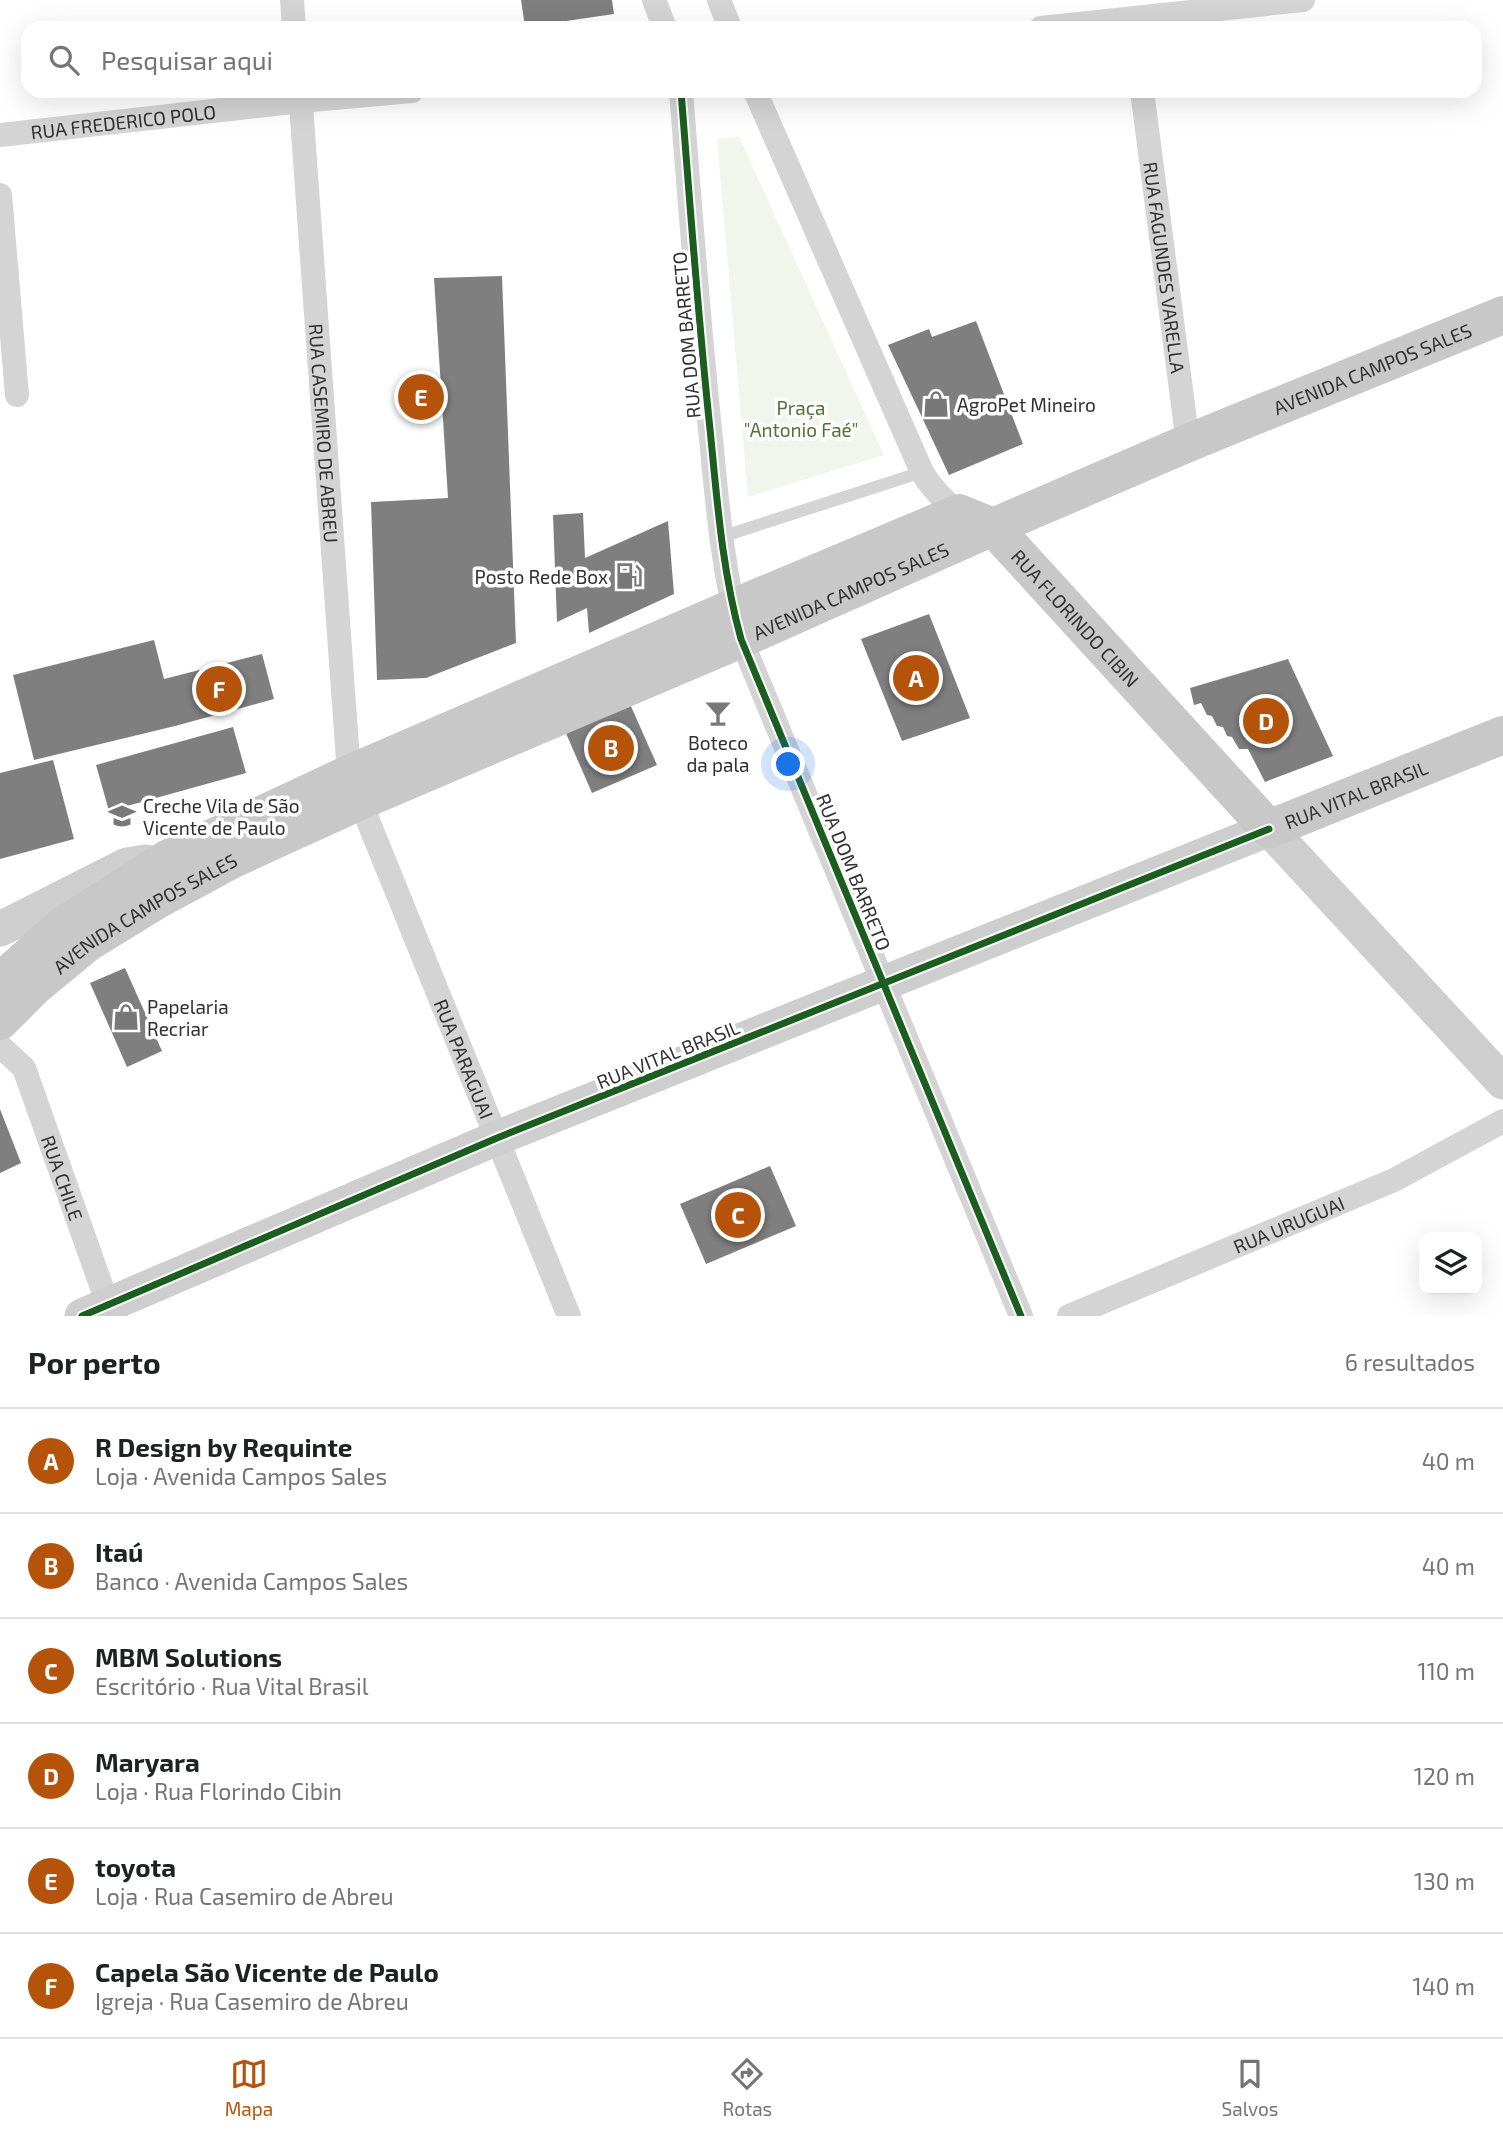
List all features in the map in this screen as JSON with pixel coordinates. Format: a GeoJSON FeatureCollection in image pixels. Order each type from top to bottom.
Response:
{"type":"FeatureCollection","features":[{"type":"Feature","properties":{"kind":"main road","name":"AVENIDA CAMPOS SALES"},"geometry":{"type":"LineString","coordinates":[[0,982],[61,927],[167,859],[355,788],[976,520],[1188,443],[1503,315]]}},
{"type":"Feature","properties":{"kind":"main road","name":"RUA FLORINDO CIBIN"},"geometry":{"type":"LineString","coordinates":[[976,520],[1269,830]]}},
{"type":"Feature","properties":{"kind":"main road","name":"RUA VITAL BRASIL"},"geometry":{"type":"LineString","coordinates":[[1269,830],[1503,735]]}},
{"type":"Feature","properties":{"kind":"main road","name":"AVENIDA CAMPOS SALES"},"geometry":{"type":"LineString","coordinates":[[0,1021],[35,986],[88,943],[157,900],[355,788]]}},
{"type":"Feature","properties":{"kind":"street"},"geometry":{"type":"LineString","coordinates":[[292,0],[294,21]]}},
{"type":"Feature","properties":{"kind":"street"},"geometry":{"type":"LineString","coordinates":[[654,0],[662,21]]}},
{"type":"Feature","properties":{"kind":"street"},"geometry":{"type":"LineString","coordinates":[[719,0],[727,21]]}},
{"type":"Feature","properties":{"kind":"street"},"geometry":{"type":"LineString","coordinates":[[1090,21],[1303,0]]}},
{"type":"Feature","properties":{"kind":"street","name":"RUA FREDERICO POLO"},"geometry":{"type":"LineString","coordinates":[[0,135],[286,98]]}},
{"type":"Feature","properties":{"kind":"street","name":"RUA CASEMIRO DE ABREU"},"geometry":{"type":"LineString","coordinates":[[301,98],[355,788]]}},
{"type":"Feature","properties":{"kind":"street","name":"RUA DOM BARRETO"},"geometry":{"type":"LineString","coordinates":[[682,98],[700,333],[721,537],[737,623],[1021,1316]]}},
{"type":"Feature","properties":{"kind":"street","name":"RUA FLORINDO CIBIN"},"geometry":{"type":"LineString","coordinates":[[758,98],[922,472],[941,499],[976,520]]}},
{"type":"Feature","properties":{"kind":"street","name":"RUA FAGUNDES VARELLA"},"geometry":{"type":"LineString","coordinates":[[1143,98],[1188,443]]}},
{"type":"Feature","properties":{"kind":"street"},"geometry":{"type":"LineString","coordinates":[[0,195],[17,395]]}},
{"type":"Feature","properties":{"kind":"street","name":"RUA PARAGUAI"},"geometry":{"type":"LineString","coordinates":[[355,788],[569,1316]]}},
{"type":"Feature","properties":{"kind":"street","name":"RUA FLORINDO CIBIN"},"geometry":{"type":"LineString","coordinates":[[1269,830],[1503,1082]]}},
{"type":"Feature","properties":{"kind":"street","name":"RUA VITAL BRASIL"},"geometry":{"type":"LineString","coordinates":[[100,1312],[497,1138],[1269,830]]}},
{"type":"Feature","properties":{"kind":"street"},"geometry":{"type":"LineString","coordinates":[[0,929],[127,865],[167,859]]}},
{"type":"Feature","properties":{"kind":"street","name":"RUA CHILE"},"geometry":{"type":"LineString","coordinates":[[0,1046],[24,1068],[100,1312]]}},
{"type":"Feature","properties":{"kind":"street","name":"RUA URUGUAI"},"geometry":{"type":"LineString","coordinates":[[1069,1316],[1394,1180],[1503,1121]]}},
{"type":"Feature","properties":{"kind":"lane"},"geometry":{"type":"LineString","coordinates":[[721,537],[922,472]]}},
{"type":"Feature","properties":{"kind":"green space","name":"Praça \"Antonio Faé\""},"geometry":{"type":"Polygon","coordinates":[[[739,137],[884,455],[748,497],[717,139],[739,137]]]}},
{"type":"Feature","properties":{"kind":"building"},"geometry":{"type":"Polygon","coordinates":[[[521,0],[612,0],[614,14],[566,21],[524,21],[521,0]]]}},
{"type":"Feature","properties":{"kind":"building"},"geometry":{"type":"Polygon","coordinates":[[[502,276],[516,643],[426,678],[377,680],[371,502],[448,498],[434,278],[502,276]]]}},
{"type":"Feature","properties":{"kind":"building"},"geometry":{"type":"Polygon","coordinates":[[[976,321],[1023,444],[949,475],[888,345],[929,329],[932,337],[976,321]]]}},
{"type":"Feature","properties":{"kind":"building","name":"Posto Rede Box"},"geometry":{"type":"Polygon","coordinates":[[[583,513],[585,558],[668,521],[674,594],[589,633],[587,608],[557,622],[553,515],[583,513]]]}},
{"type":"Feature","properties":{"kind":"building"},"geometry":{"type":"Polygon","coordinates":[[[929,614],[970,718],[902,741],[861,639],[929,614]]]}},
{"type":"Feature","properties":{"kind":"building"},"geometry":{"type":"Polygon","coordinates":[[[154,640],[164,679],[262,654],[274,699],[34,760],[13,675],[154,640]]]}},
{"type":"Feature","properties":{"kind":"building"},"geometry":{"type":"Polygon","coordinates":[[[1288,659],[1333,756],[1265,782],[1248,749],[1239,749],[1223,727],[1217,726],[1212,716],[1207,715],[1201,703],[1194,705],[1190,688],[1288,659]]]}},
{"type":"Feature","properties":{"kind":"building"},"geometry":{"type":"Polygon","coordinates":[[[630,704],[657,765],[592,793],[565,731],[630,704]]]}},
{"type":"Feature","properties":{"kind":"building"},"geometry":{"type":"Polygon","coordinates":[[[233,727],[246,773],[109,811],[96,765],[233,727]]]}},
{"type":"Feature","properties":{"kind":"building"},"geometry":{"type":"Polygon","coordinates":[[[53,760],[74,839],[0,859],[0,773],[53,760]]]}},
{"type":"Feature","properties":{"kind":"building","name":"Papelaria Recriar"},"geometry":{"type":"Polygon","coordinates":[[[125,968],[162,1051],[127,1067],[90,983],[125,968]]]}},
{"type":"Feature","properties":{"kind":"building"},"geometry":{"type":"Polygon","coordinates":[[[0,1109],[21,1163],[0,1173],[0,1109]]]}},
{"type":"Feature","properties":{"kind":"building"},"geometry":{"type":"Polygon","coordinates":[[[770,1166],[796,1226],[706,1264],[680,1204],[770,1166]]]}},
{"type":"Feature","properties":{"kind":"cycle path"},"geometry":{"type":"LineString","coordinates":[[682,98],[718,508],[729,587],[741,639],[1021,1316]]}},
{"type":"Feature","properties":{"kind":"cycle path"},"geometry":{"type":"LineString","coordinates":[[82,1316],[497,1138],[1269,829]]}},
{"type":"Feature","properties":{"kind":"place","name":"toyota"},"geometry":{"type":"Point","coordinates":[421,397]}},
{"type":"Feature","properties":{"kind":"place","name":"AgroPet Mineiro"},"geometry":{"type":"Point","coordinates":[936,404]}},
{"type":"Feature","properties":{"kind":"place","name":"Posto Rede Box"},"geometry":{"type":"Point","coordinates":[629,576]}},
{"type":"Feature","properties":{"kind":"place","name":"R Design by Requinte"},"geometry":{"type":"Point","coordinates":[916,678]}},
{"type":"Feature","properties":{"kind":"place","name":"Capela São Vicente de Paulo"},"geometry":{"type":"Point","coordinates":[219,689]}},
{"type":"Feature","properties":{"kind":"place","name":"Boteco da pala"},"geometry":{"type":"Point","coordinates":[718,713]}},
{"type":"Feature","properties":{"kind":"place","name":"Maryara"},"geometry":{"type":"Point","coordinates":[1266,721]}},
{"type":"Feature","properties":{"kind":"place","name":"Itaú"},"geometry":{"type":"Point","coordinates":[611,748]}},
{"type":"Feature","properties":{"kind":"place","name":"Creche Vila de São Vicente de Paulo"},"geometry":{"type":"Point","coordinates":[122,816]}},
{"type":"Feature","properties":{"kind":"place","name":"Papelaria Recriar"},"geometry":{"type":"Point","coordinates":[126,1017]}},
{"type":"Feature","properties":{"kind":"place","name":"MBM Solutions"},"geometry":{"type":"Point","coordinates":[738,1215]}}]}
